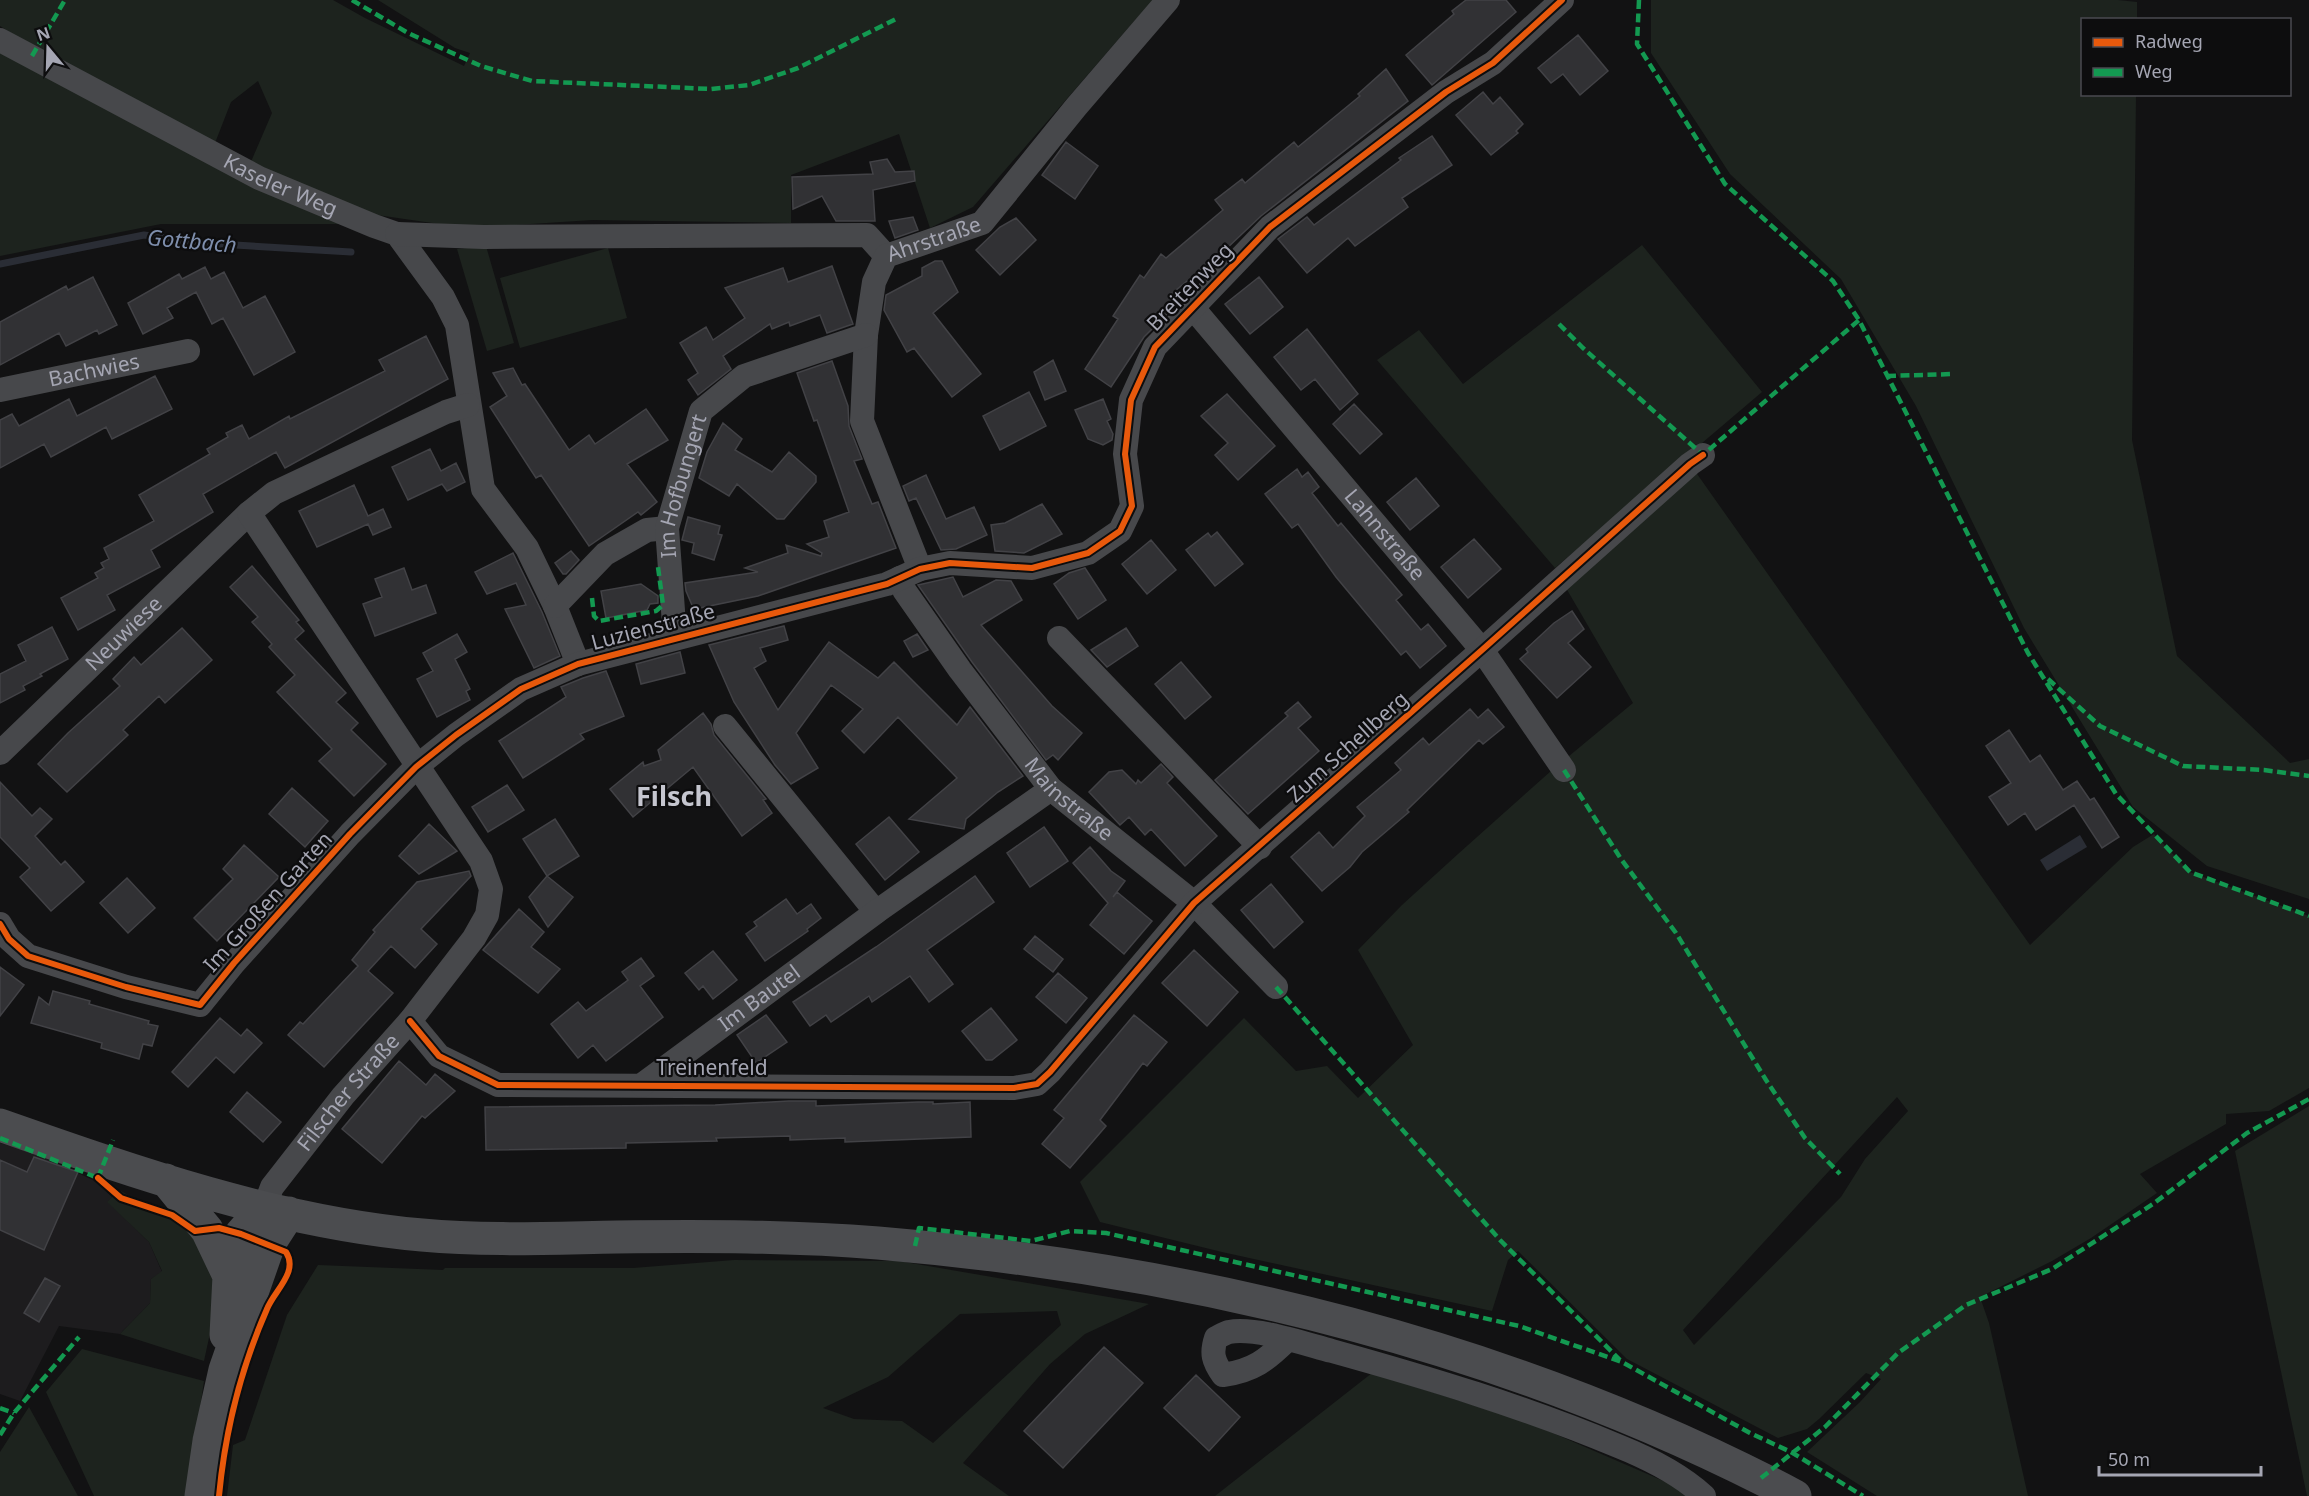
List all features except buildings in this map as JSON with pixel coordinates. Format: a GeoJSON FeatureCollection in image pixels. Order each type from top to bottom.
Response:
{"type":"FeatureCollection","features":[{"type":"Feature","properties":{"kind":"main road"},"geometry":{"type":"LineString","coordinates":[[0,1125],[166,1179],[277,1211],[343,1224],[443,1236],[577,1238],[721,1236],[871,1242],[971,1252],[1130,1274],[1308,1313],[1500,1369],[1631,1418],[1756,1487],[1795,1496]]}},
{"type":"Feature","properties":{"kind":"main road"},"geometry":{"type":"LineString","coordinates":[[166,1179],[207,1230],[229,1276]]}},
{"type":"Feature","properties":{"kind":"main road"},"geometry":{"type":"LineString","coordinates":[[201,1496],[209,1442],[225,1370],[269,1244],[277,1211]]}},
{"type":"Feature","properties":{"kind":"main road"},"geometry":{"type":"LineString","coordinates":[[225,1370],[229,1276],[241,1234],[277,1211]]}},
{"type":"Feature","properties":{"kind":"street","name":"Ahrstraße"},"geometry":{"type":"LineString","coordinates":[[910,574],[862,421],[866,335],[874,282],[886,256],[982,223],[1076,107],[1168,0]]}},
{"type":"Feature","properties":{"kind":"street","name":"Breitenweg"},"geometry":{"type":"LineString","coordinates":[[910,574],[950,563],[1032,568],[1088,553],[1120,531],[1132,506],[1125,454],[1131,400],[1155,347],[1270,227],[1446,93],[1493,63],[1562,0]]}},
{"type":"Feature","properties":{"kind":"street","name":"Kaseler Weg"},"geometry":{"type":"LineString","coordinates":[[0,40],[259,178],[397,234],[484,237],[867,235],[886,256]]}},
{"type":"Feature","properties":{"kind":"street"},"geometry":{"type":"LineString","coordinates":[[397,234],[443,297],[457,325],[457,409],[483,489],[527,548],[555,606],[578,664]]}},
{"type":"Feature","properties":{"kind":"street","name":"Lahnstraße"},"geometry":{"type":"LineString","coordinates":[[1193,308],[1482,650],[1564,770]]}},
{"type":"Feature","properties":{"kind":"street","name":"Im Hofbungert"},"geometry":{"type":"LineString","coordinates":[[675,638],[667,528],[701,411],[744,376],[866,335]]}},
{"type":"Feature","properties":{"kind":"street","name":"Bachwies"},"geometry":{"type":"LineString","coordinates":[[0,390],[188,351]]}},
{"type":"Feature","properties":{"kind":"street","name":"Neuwiese"},"geometry":{"type":"LineString","coordinates":[[0,753],[249,513],[274,493],[457,409]]}},
{"type":"Feature","properties":{"kind":"street","name":"Zum Schellberg"},"geometry":{"type":"LineString","coordinates":[[1037,1084],[1071,1048],[1194,903],[1482,650],[1616,528],[1703,455]]}},
{"type":"Feature","properties":{"kind":"street"},"geometry":{"type":"LineString","coordinates":[[249,513],[416,767]]}},
{"type":"Feature","properties":{"kind":"street"},"geometry":{"type":"LineString","coordinates":[[555,606],[605,554],[647,530],[667,528]]}},
{"type":"Feature","properties":{"kind":"street","name":"Luzienstraße"},"geometry":{"type":"LineString","coordinates":[[416,767],[456,735],[521,689],[578,664],[887,584],[910,574]]}},
{"type":"Feature","properties":{"kind":"street","name":"Mainstraße"},"geometry":{"type":"LineString","coordinates":[[910,574],[904,590],[960,670],[1051,789],[1194,903],[1276,987]]}},
{"type":"Feature","properties":{"kind":"street"},"geometry":{"type":"LineString","coordinates":[[1059,638],[1260,847]]}},
{"type":"Feature","properties":{"kind":"street"},"geometry":{"type":"LineString","coordinates":[[724,726],[876,912]]}},
{"type":"Feature","properties":{"kind":"street","name":"Im Großen Garten"},"geometry":{"type":"LineString","coordinates":[[0,924],[9,939],[28,956],[126,987],[200,1005],[234,963],[350,834],[416,767]]}},
{"type":"Feature","properties":{"kind":"street","name":"Filscher Straße"},"geometry":{"type":"LineString","coordinates":[[277,1211],[272,1187],[342,1096],[410,1021],[474,938],[488,915],[490,889],[481,861],[416,767]]}},
{"type":"Feature","properties":{"kind":"street","name":"Im Bautel"},"geometry":{"type":"LineString","coordinates":[[642,1085],[876,912],[1051,789]]}},
{"type":"Feature","properties":{"kind":"street","name":"Treinenfeld"},"geometry":{"type":"LineString","coordinates":[[410,1021],[439,1056],[498,1085],[1014,1088],[1037,1084]]}},
{"type":"Feature","properties":{"kind":"street"},"geometry":{"type":"LineString","coordinates":[[1288,1339],[1413,1373],[1517,1406],[1619,1446],[1690,1483],[1704,1496]]}},
{"type":"Feature","properties":{"kind":"shaded area"},"geometry":{"type":"Polygon","coordinates":[[[0,0],[333,0],[464,66],[470,53],[455,48],[378,0],[1157,0],[1136,19],[973,207],[930,228],[899,134],[791,175],[791,223],[592,220],[467,228],[370,214],[250,164],[272,113],[258,81],[231,102],[215,143],[33,47],[0,26],[0,0]]]}},
{"type":"Feature","properties":{"kind":"shaded area"},"geometry":{"type":"Polygon","coordinates":[[[1651,0],[2118,0],[2137,2],[2137,18],[2081,18],[2081,96],[2136,96],[2132,440],[2177,656],[2290,763],[2309,759],[2309,899],[2207,866],[2133,807],[2024,628],[1916,406],[1841,279],[1730,174],[1651,53],[1651,0]]]}},
{"type":"Feature","properties":{"kind":"shaded area"},"geometry":{"type":"Polygon","coordinates":[[[0,52],[348,224],[161,224],[0,256],[0,52]]]}},
{"type":"Feature","properties":{"kind":"shaded area"},"geometry":{"type":"Polygon","coordinates":[[[1642,245],[1762,392],[1555,568],[1377,360],[1419,330],[1463,384],[1642,245]]]}},
{"type":"Feature","properties":{"kind":"shaded area"},"geometry":{"type":"Polygon","coordinates":[[[486,246],[514,343],[487,351],[457,249],[486,246]]]}},
{"type":"Feature","properties":{"kind":"shaded area"},"geometry":{"type":"Polygon","coordinates":[[[608,248],[627,318],[520,348],[500,278],[608,248]]]}},
{"type":"Feature","properties":{"kind":"shaded area"},"geometry":{"type":"Polygon","coordinates":[[[1690,464],[2030,945],[2133,847],[2154,834],[2190,872],[2309,916],[2309,1088],[2269,1111],[2226,1114],[2226,1124],[2140,1174],[2157,1193],[2091,1238],[2052,1261],[1980,1297],[1989,1323],[2028,1496],[1877,1496],[1807,1452],[1881,1379],[1866,1373],[1807,1429],[1778,1438],[1627,1359],[1518,1251],[1508,1260],[1492,1311],[1222,1252],[1100,1222],[1080,1182],[1244,1018],[1296,1071],[1327,1066],[1358,1098],[1413,1045],[1358,950],[1402,905],[1458,854],[1551,771],[1633,703],[1566,588],[1690,464]],[[1897,1097],[1683,1330],[1694,1345],[1841,1197],[1865,1159],[1908,1111],[1897,1097]]]}},
{"type":"Feature","properties":{"kind":"shaded area"},"geometry":{"type":"Polygon","coordinates":[[[2080,835],[2087,847],[2047,871],[2040,860],[2080,835]]]}},
{"type":"Feature","properties":{"kind":"shaded area"},"geometry":{"type":"Polygon","coordinates":[[[2309,1106],[2309,1496],[2307,1496],[2235,1151],[2309,1106]]]}},
{"type":"Feature","properties":{"kind":"shaded area"},"geometry":{"type":"Polygon","coordinates":[[[0,1143],[35,1153],[97,1182],[112,1197],[108,1202],[149,1242],[162,1272],[151,1279],[150,1303],[120,1334],[59,1326],[20,1401],[0,1394],[0,1143]]]}},
{"type":"Feature","properties":{"kind":"shaded area"},"geometry":{"type":"Polygon","coordinates":[[[119,1190],[203,1237],[218,1296],[204,1361],[120,1334],[150,1303],[151,1279],[162,1271],[149,1242],[107,1202],[119,1190]]]}},
{"type":"Feature","properties":{"kind":"shaded area"},"geometry":{"type":"Polygon","coordinates":[[[734,1260],[899,1261],[1149,1304],[1085,1334],[1050,1364],[963,1463],[1009,1496],[227,1496],[233,1445],[245,1440],[287,1315],[318,1265],[443,1270],[445,1268],[633,1268],[734,1260]],[[1057,1311],[960,1314],[888,1377],[823,1408],[854,1419],[902,1421],[933,1443],[1061,1325],[1057,1311]]]}},
{"type":"Feature","properties":{"kind":"shaded area"},"geometry":{"type":"Polygon","coordinates":[[[82,1349],[204,1381],[187,1496],[94,1496],[46,1392],[82,1349]]]}},
{"type":"Feature","properties":{"kind":"shaded area"},"geometry":{"type":"Polygon","coordinates":[[[1372,1373],[1532,1424],[1689,1492],[1690,1496],[1215,1496],[1372,1373]]]}},
{"type":"Feature","properties":{"kind":"shaded area"},"geometry":{"type":"Polygon","coordinates":[[[29,1407],[78,1496],[0,1496],[0,1452],[29,1407]]]}},
{"type":"Feature","properties":{"kind":"waterway","name":"Gottbach"},"geometry":{"type":"LineString","coordinates":[[0,264],[144,235],[202,243],[351,252]]}},
{"type":"Feature","properties":{"kind":"marked path"},"geometry":{"type":"LineString","coordinates":[[32,56],[65,0]]}},
{"type":"Feature","properties":{"kind":"marked path"},"geometry":{"type":"LineString","coordinates":[[352,0],[408,33],[481,66],[532,81],[711,89],[749,85],[798,68],[896,19]]}},
{"type":"Feature","properties":{"kind":"marked path"},"geometry":{"type":"LineString","coordinates":[[1639,0],[1637,44],[1725,184],[1833,281],[1859,320],[2028,653],[2116,794],[2190,872],[2309,916]]}},
{"type":"Feature","properties":{"kind":"marked path"},"geometry":{"type":"LineString","coordinates":[[1559,324],[1703,455],[1859,320]]}},
{"type":"Feature","properties":{"kind":"marked path"},"geometry":{"type":"LineString","coordinates":[[1887,376],[1954,374]]}},
{"type":"Feature","properties":{"kind":"marked path"},"geometry":{"type":"LineString","coordinates":[[592,598],[594,616],[599,621],[656,611],[663,605],[658,567]]}},
{"type":"Feature","properties":{"kind":"marked path"},"geometry":{"type":"LineString","coordinates":[[2048,679],[2100,726],[2183,766],[2264,770],[2309,776]]}},
{"type":"Feature","properties":{"kind":"marked path"},"geometry":{"type":"LineString","coordinates":[[1564,770],[1621,859],[1676,933],[1766,1080],[1805,1138],[1840,1174]]}},
{"type":"Feature","properties":{"kind":"marked path"},"geometry":{"type":"LineString","coordinates":[[1276,987],[1500,1240],[1620,1360]]}},
{"type":"Feature","properties":{"kind":"marked path"},"geometry":{"type":"LineString","coordinates":[[1761,1478],[1825,1427],[1898,1353],[1966,1305],[2052,1269],[2153,1204],[2247,1133],[2309,1099]]}},
{"type":"Feature","properties":{"kind":"marked path"},"geometry":{"type":"LineString","coordinates":[[0,1138],[98,1178],[101,1182]]}},
{"type":"Feature","properties":{"kind":"marked path"},"geometry":{"type":"LineString","coordinates":[[98,1178],[113,1140]]}},
{"type":"Feature","properties":{"kind":"marked path"},"geometry":{"type":"LineString","coordinates":[[915,1246],[919,1228],[1031,1241],[1070,1231],[1106,1233],[1519,1326],[1622,1362],[1750,1433],[1791,1452],[1863,1496]]}},
{"type":"Feature","properties":{"kind":"marked path"},"geometry":{"type":"LineString","coordinates":[[0,1435],[14,1413],[79,1337]]}},
{"type":"Feature","properties":{"kind":"marked path"},"geometry":{"type":"LineString","coordinates":[[0,1408],[14,1413]]}},
{"type":"Feature","properties":{"kind":"cycle path"},"geometry":{"type":"LineString","coordinates":[[0,924],[9,939],[28,956],[126,987],[200,1005],[234,963],[350,834],[416,767],[456,735],[521,689],[578,664],[887,584],[920,569],[950,563],[1032,568],[1088,553],[1120,531],[1132,506],[1125,454],[1131,400],[1155,347],[1270,227],[1446,92],[1493,63],[1562,0]]}},
{"type":"Feature","properties":{"kind":"cycle path"},"geometry":{"type":"LineString","coordinates":[[410,1021],[439,1056],[498,1085],[1014,1088],[1037,1084],[1050,1072],[1194,903],[1690,464],[1703,455]]}},
{"type":"Feature","properties":{"kind":"cycle path"},"geometry":{"type":"LineString","coordinates":[[98,1178],[121,1198],[172,1215],[195,1231],[219,1228],[241,1234],[286,1252],[289,1259],[288,1274],[270,1302],[242,1377],[225,1448],[219,1496]]}},
{"type":"Feature","properties":{"kind":"district","name":"Filsch"},"geometry":{"type":"Point","coordinates":[674,797]}}]}
